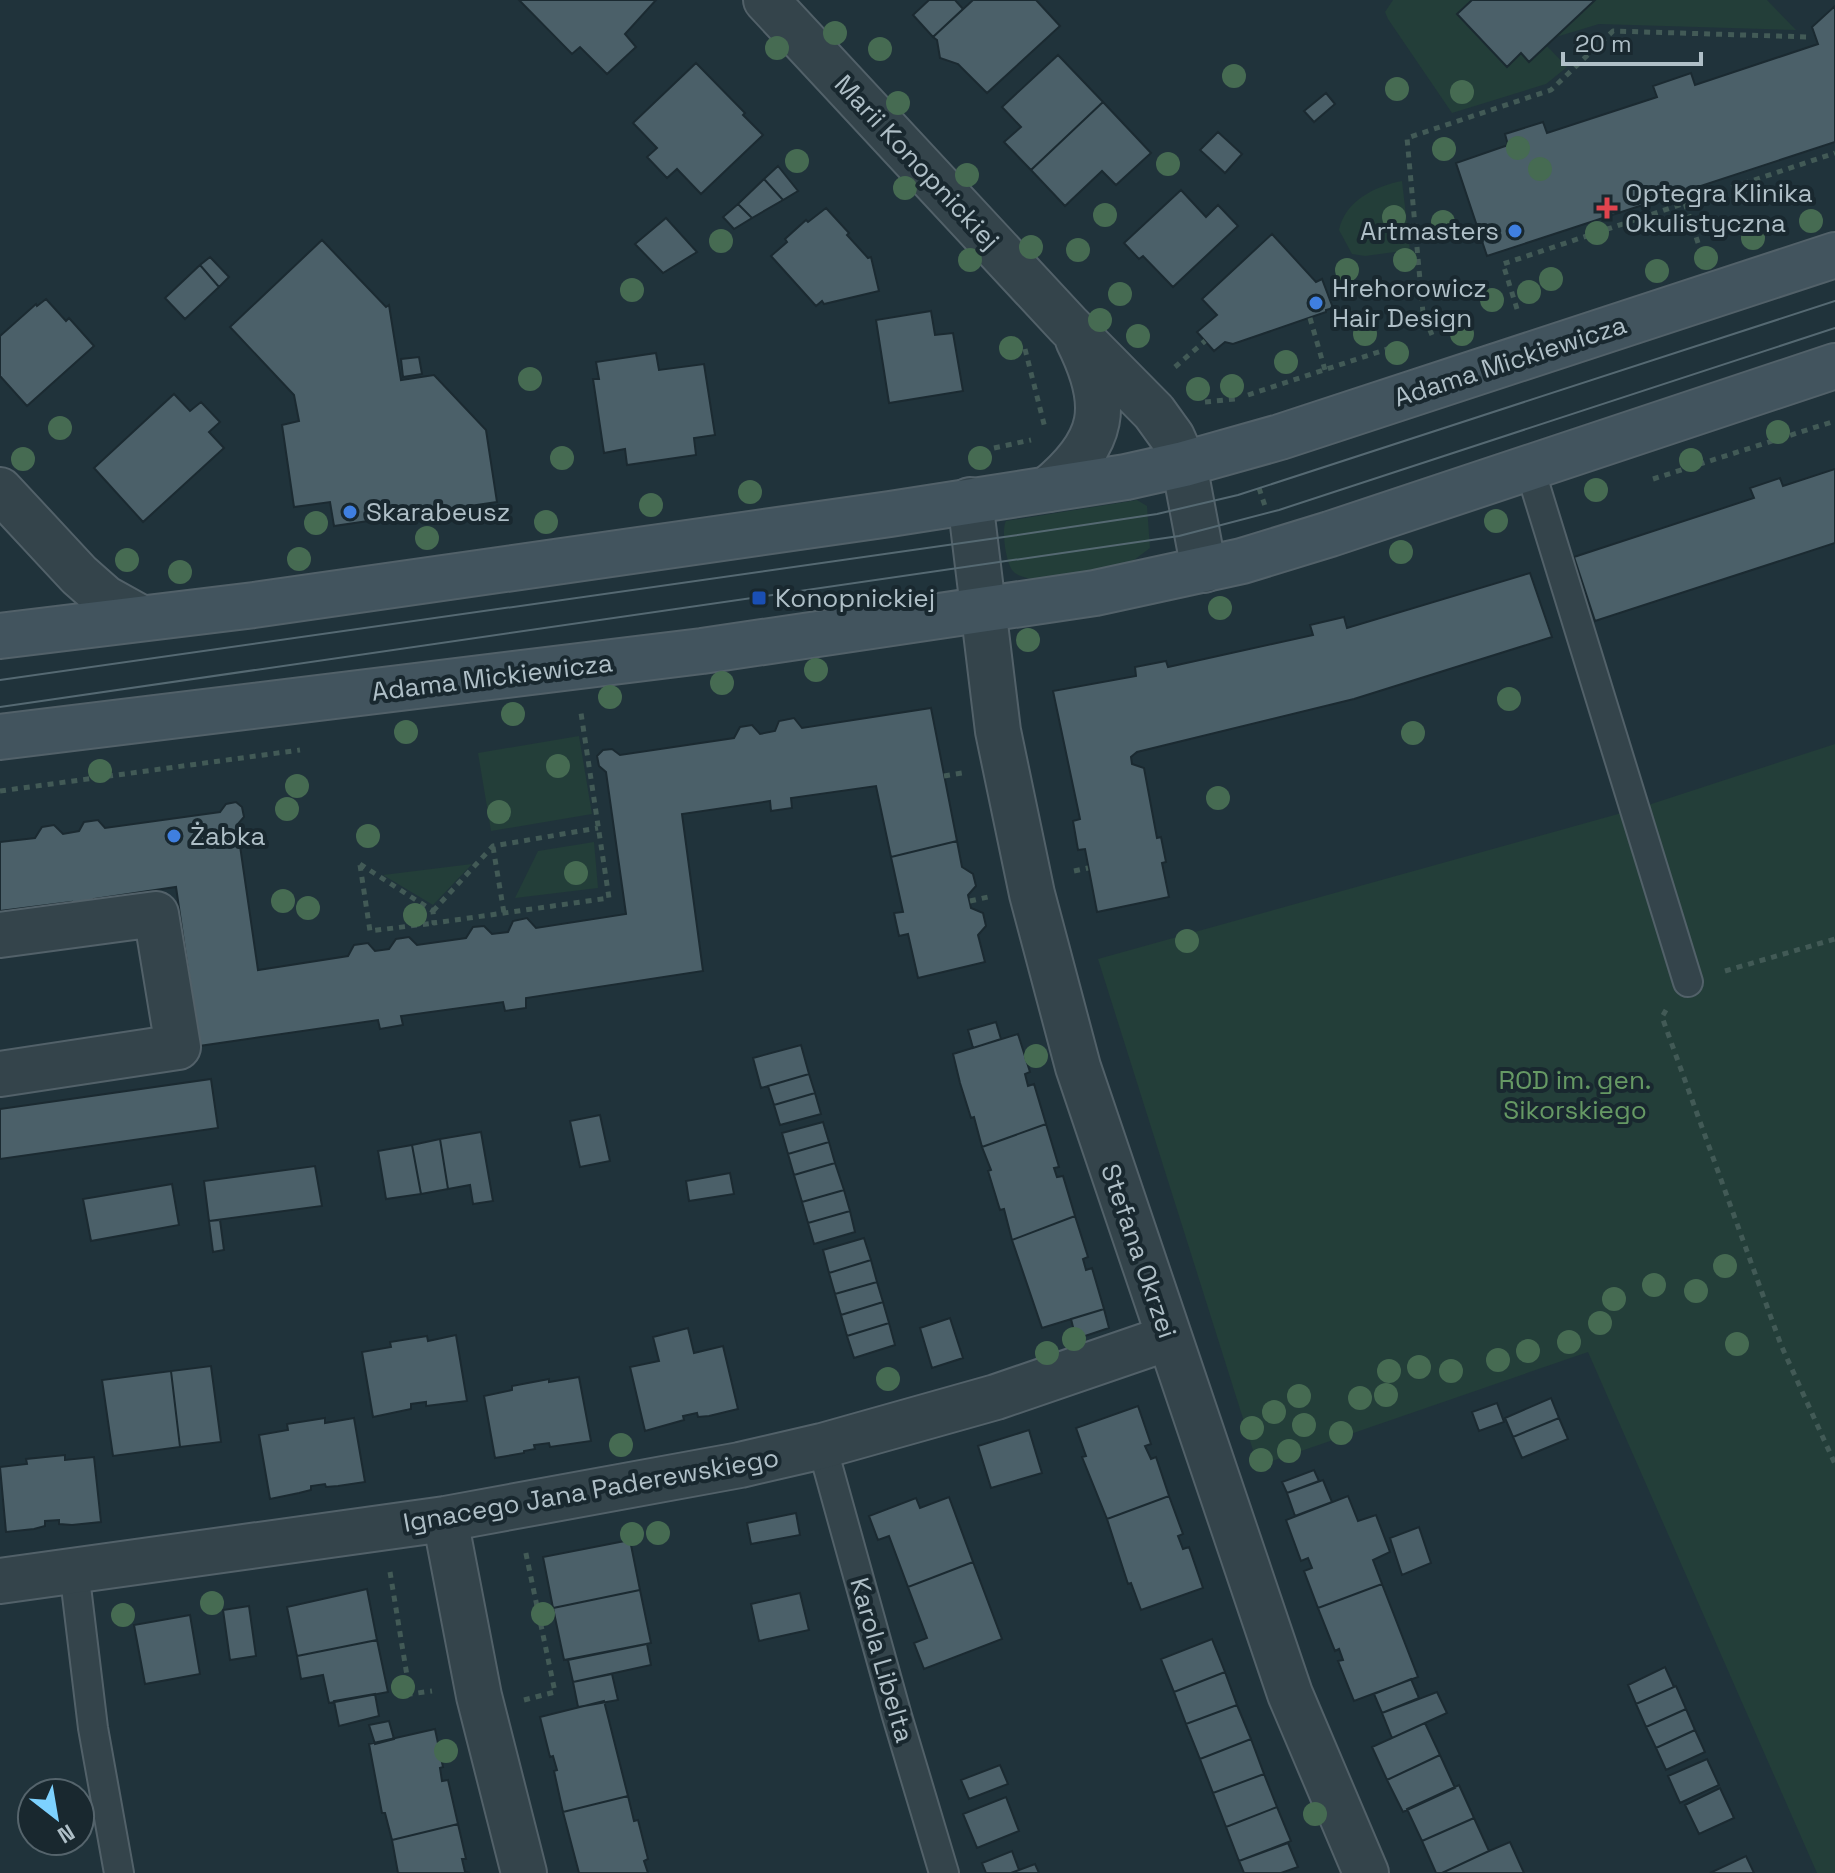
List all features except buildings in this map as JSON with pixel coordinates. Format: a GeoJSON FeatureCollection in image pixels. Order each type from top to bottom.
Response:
{"type":"FeatureCollection","features":[{"type":"Feature","properties":{"kind":"street","name":"Marii Konopnickiej"},"geometry":{"type":"LineString","coordinates":[[766,0],[1068,325],[1154,412],[1172,437],[1184,464]]}},
{"type":"Feature","properties":{"kind":"street","name":"Adama Mickiewicza"},"geometry":{"type":"LineString","coordinates":[[0,636],[254,605],[1048,489],[1184,464],[1280,437],[1835,255]]}},
{"type":"Feature","properties":{"kind":"street","name":"Marii Konopnickiej"},"geometry":{"type":"LineString","coordinates":[[1048,489],[1069,473],[1083,456],[1097,424],[1094,380],[1088,361],[1068,325]]}},
{"type":"Feature","properties":{"kind":"street","name":"Adama Mickiewicza"},"geometry":{"type":"LineString","coordinates":[[0,737],[702,651],[1095,593],[1204,570],[1330,534],[1835,366]]}},
{"type":"Feature","properties":{"kind":"street"},"geometry":{"type":"LineString","coordinates":[[1184,464],[1204,570]]}},
{"type":"Feature","properties":{"kind":"street"},"geometry":{"type":"LineString","coordinates":[[0,490],[79,575],[105,598],[141,618]]}},
{"type":"Feature","properties":{"kind":"street"},"geometry":{"type":"LineString","coordinates":[[970,500],[984,609]]}},
{"type":"Feature","properties":{"kind":"street","name":"Stefana Okrzei"},"geometry":{"type":"LineString","coordinates":[[984,609],[998,731],[1014,813],[1078,1067],[1290,1694],[1366,1873]]}},
{"type":"Feature","properties":{"kind":"street"},"geometry":{"type":"LineString","coordinates":[[0,935],[156,914],[178,1047],[0,1074]]}},
{"type":"Feature","properties":{"kind":"street","name":"Ignacego Jana Paderewskiego"},"geometry":{"type":"LineString","coordinates":[[0,1581],[445,1519],[740,1465],[822,1446],[996,1397],[1168,1338]]}},
{"type":"Feature","properties":{"kind":"street"},"geometry":{"type":"LineString","coordinates":[[445,1519],[479,1696],[524,1873]]}},
{"type":"Feature","properties":{"kind":"lane"},"geometry":{"type":"LineString","coordinates":[[1529,466],[1688,982]]}},
{"type":"Feature","properties":{"kind":"lane","name":"Karola Libelta"},"geometry":{"type":"LineString","coordinates":[[822,1446],[944,1873]]}},
{"type":"Feature","properties":{"kind":"lane"},"geometry":{"type":"LineString","coordinates":[[74,1570],[93,1728],[119,1873]]}},
{"type":"Feature","properties":{"kind":"path"},"geometry":{"type":"LineString","coordinates":[[1432,335],[1423,313],[1407,138],[1551,90],[1613,31],[1809,37]]}},
{"type":"Feature","properties":{"kind":"path"},"geometry":{"type":"LineString","coordinates":[[1517,309],[1503,264],[1835,153]]}},
{"type":"Feature","properties":{"kind":"path"},"geometry":{"type":"LineString","coordinates":[[1685,203],[1701,252]]}},
{"type":"Feature","properties":{"kind":"path"},"geometry":{"type":"LineString","coordinates":[[1310,318],[1325,370]]}},
{"type":"Feature","properties":{"kind":"path"},"geometry":{"type":"LineString","coordinates":[[1170,371],[1205,341]]}},
{"type":"Feature","properties":{"kind":"path"},"geometry":{"type":"LineString","coordinates":[[1255,474],[1268,513]]}},
{"type":"Feature","properties":{"kind":"path"},"geometry":{"type":"LineString","coordinates":[[433,911],[360,864],[370,931],[609,898],[581,713]]}},
{"type":"Feature","properties":{"kind":"path"},"geometry":{"type":"LineString","coordinates":[[0,791],[83,779]]}},
{"type":"Feature","properties":{"kind":"path"},"geometry":{"type":"LineString","coordinates":[[434,923],[433,911],[493,846],[598,828]]}},
{"type":"Feature","properties":{"kind":"path"},"geometry":{"type":"LineString","coordinates":[[493,846],[504,913]]}},
{"type":"Feature","properties":{"kind":"path"},"geometry":{"type":"LineString","coordinates":[[1835,939],[1688,982],[1672,999],[1662,1017],[1781,1345],[1835,1464]]}},
{"type":"Feature","properties":{"kind":"path"},"geometry":{"type":"LineString","coordinates":[[520,1701],[555,1692],[522,1536]]}},
{"type":"Feature","properties":{"kind":"path"},"geometry":{"type":"LineString","coordinates":[[389,1564],[410,1694],[435,1691]]}},
{"type":"Feature","properties":{"kind":"green space"},"geometry":{"type":"Polygon","coordinates":[[[1393,0],[1472,0],[1457,14],[1506,66],[1521,53],[1530,62],[1547,46],[1567,67],[1546,84],[1452,113],[1388,19],[1385,12],[1393,0]]]}},
{"type":"Feature","properties":{"kind":"green space"},"geometry":{"type":"Polygon","coordinates":[[[1595,0],[1767,0],[1796,30],[1599,24],[1556,37],[1595,0]]]}},
{"type":"Feature","properties":{"kind":"green space"},"geometry":{"type":"Polygon","coordinates":[[[1402,181],[1410,250],[1365,256],[1352,254],[1339,230],[1348,211],[1372,191],[1402,181]]]}},
{"type":"Feature","properties":{"kind":"green space"},"geometry":{"type":"Polygon","coordinates":[[[1137,500],[1147,506],[1150,548],[1126,566],[1031,579],[1017,574],[1010,567],[1004,538],[1006,521],[1137,500]]]}},
{"type":"Feature","properties":{"kind":"green space"},"geometry":{"type":"Polygon","coordinates":[[[579,736],[592,814],[491,831],[478,753],[579,736]]]}},
{"type":"Feature","properties":{"kind":"green space","name":"ROD im. gen. Sikorskiego"},"geometry":{"type":"Polygon","coordinates":[[[1835,744],[1835,1873],[1817,1873],[1588,1352],[1258,1466],[1098,959],[1636,809],[1835,744]]]}},
{"type":"Feature","properties":{"kind":"green space"},"geometry":{"type":"Polygon","coordinates":[[[594,842],[598,888],[515,898],[538,851],[594,842]]]}},
{"type":"Feature","properties":{"kind":"green space"},"geometry":{"type":"Polygon","coordinates":[[[472,864],[433,905],[383,875],[472,864]]]}},
{"type":"Feature","properties":{"kind":"tram line"},"geometry":{"type":"LineString","coordinates":[[0,680],[1157,514],[1238,495],[1835,301]]}},
{"type":"Feature","properties":{"kind":"tram line"},"geometry":{"type":"LineString","coordinates":[[0,707],[1179,536],[1279,510],[1835,328]]}},
{"type":"Feature","properties":{"kind":"place","name":"Optegra Klinika Okulistyczna"},"geometry":{"type":"Point","coordinates":[1607,208]}},
{"type":"Feature","properties":{"kind":"place","name":"Artmasters"},"geometry":{"type":"Point","coordinates":[1515,231]}},
{"type":"Feature","properties":{"kind":"place","name":"Hrehorowicz Hair Design"},"geometry":{"type":"Point","coordinates":[1316,303]}},
{"type":"Feature","properties":{"kind":"place","name":"Skarabeusz"},"geometry":{"type":"Point","coordinates":[350,512]}},
{"type":"Feature","properties":{"kind":"place","name":"Konopnickiej"},"geometry":{"type":"Point","coordinates":[759,598]}},
{"type":"Feature","properties":{"kind":"place","name":"Żabka"},"geometry":{"type":"Point","coordinates":[174,836]}}]}
